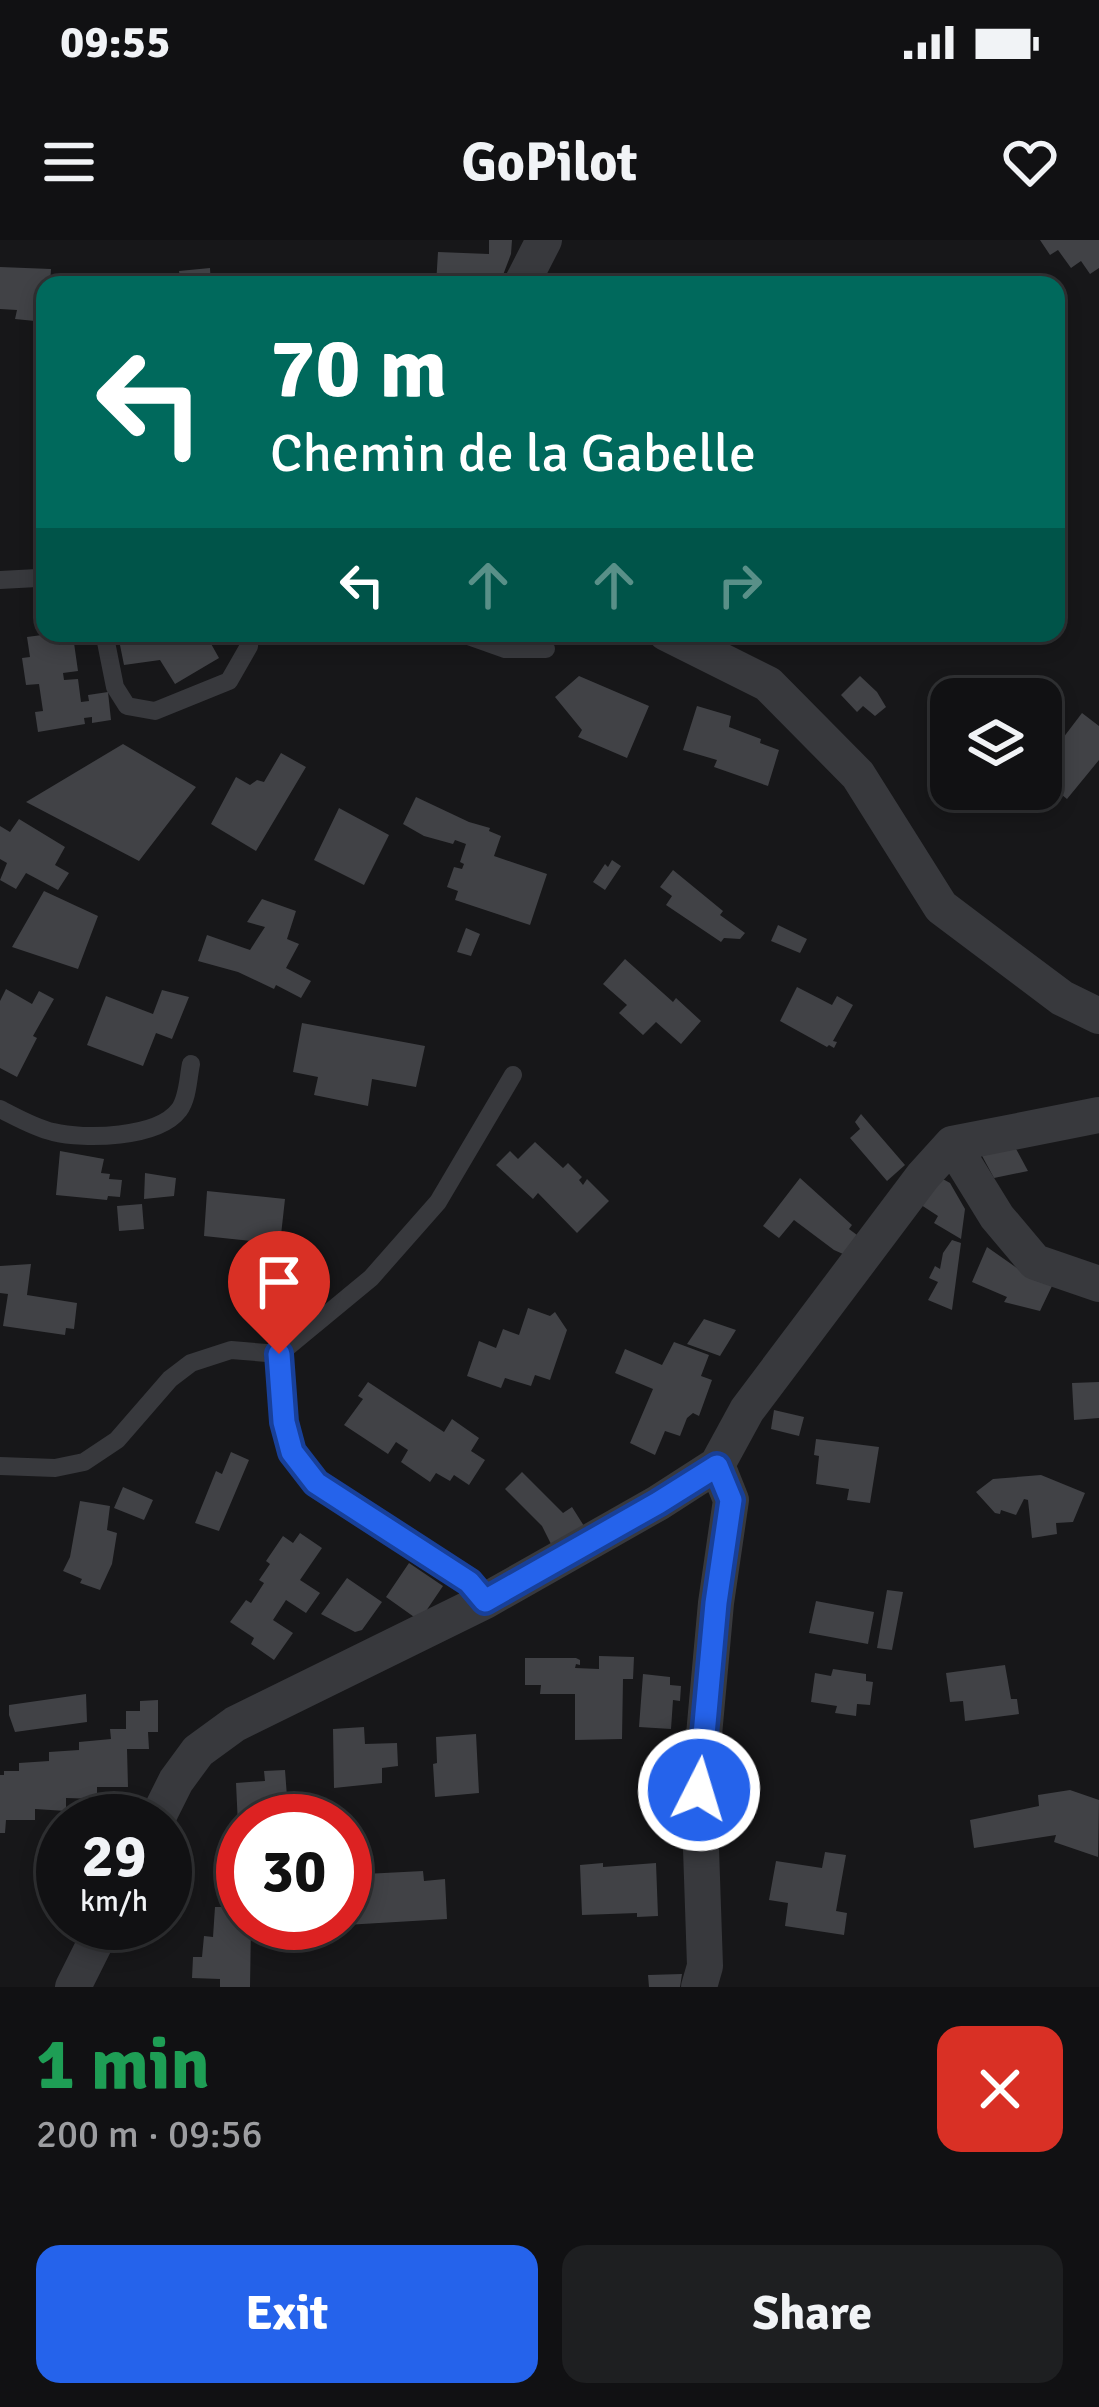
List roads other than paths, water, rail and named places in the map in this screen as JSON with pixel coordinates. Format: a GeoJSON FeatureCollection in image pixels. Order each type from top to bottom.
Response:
{"type":"FeatureCollection","features":[{"type":"Feature","properties":{"kind":"street"},"geometry":{"type":"LineString","coordinates":[[526,276],[544,240]]}},
{"type":"Feature","properties":{"kind":"street"},"geometry":{"type":"LineString","coordinates":[[684,642],[769,684],[858,775],[941,908],[1062,998],[1099,1016]]}},
{"type":"Feature","properties":{"kind":"street"},"geometry":{"type":"LineString","coordinates":[[169,1794],[198,1751],[235,1724],[485,1601],[717,1466],[747,1410],[922,1176],[952,1144],[1099,1115]]}},
{"type":"Feature","properties":{"kind":"street"},"geometry":{"type":"LineString","coordinates":[[952,1144],[997,1217],[1034,1262],[1099,1284]]}},
{"type":"Feature","properties":{"kind":"street"},"geometry":{"type":"LineString","coordinates":[[699,1987],[705,1966],[699,1790],[716,1603],[731,1500],[717,1466]]}},
{"type":"Feature","properties":{"kind":"street"},"geometry":{"type":"LineString","coordinates":[[73,1987],[92,1950]]}},
{"type":"Feature","properties":{"kind":"lane"},"geometry":{"type":"LineString","coordinates":[[0,580],[36,578]]}},
{"type":"Feature","properties":{"kind":"lane"},"geometry":{"type":"LineString","coordinates":[[104,642],[115,687],[127,706],[155,712],[229,681],[249,642]]}},
{"type":"Feature","properties":{"kind":"lane"},"geometry":{"type":"LineString","coordinates":[[485,642],[505,649],[546,649]]}},
{"type":"Feature","properties":{"kind":"lane"},"geometry":{"type":"LineString","coordinates":[[0,1109],[52,1132],[106,1137],[152,1128],[178,1113],[191,1064]]}},
{"type":"Feature","properties":{"kind":"lane"},"geometry":{"type":"LineString","coordinates":[[0,1466],[55,1468],[84,1462],[116,1440],[170,1379],[191,1363],[231,1350],[279,1354],[371,1278],[438,1202],[513,1075]]}},
{"type":"Feature","properties":{"kind":"lane"},"geometry":{"type":"LineString","coordinates":[[279,1354],[284,1422],[292,1452],[316,1483],[469,1582],[485,1601]]}}]}
